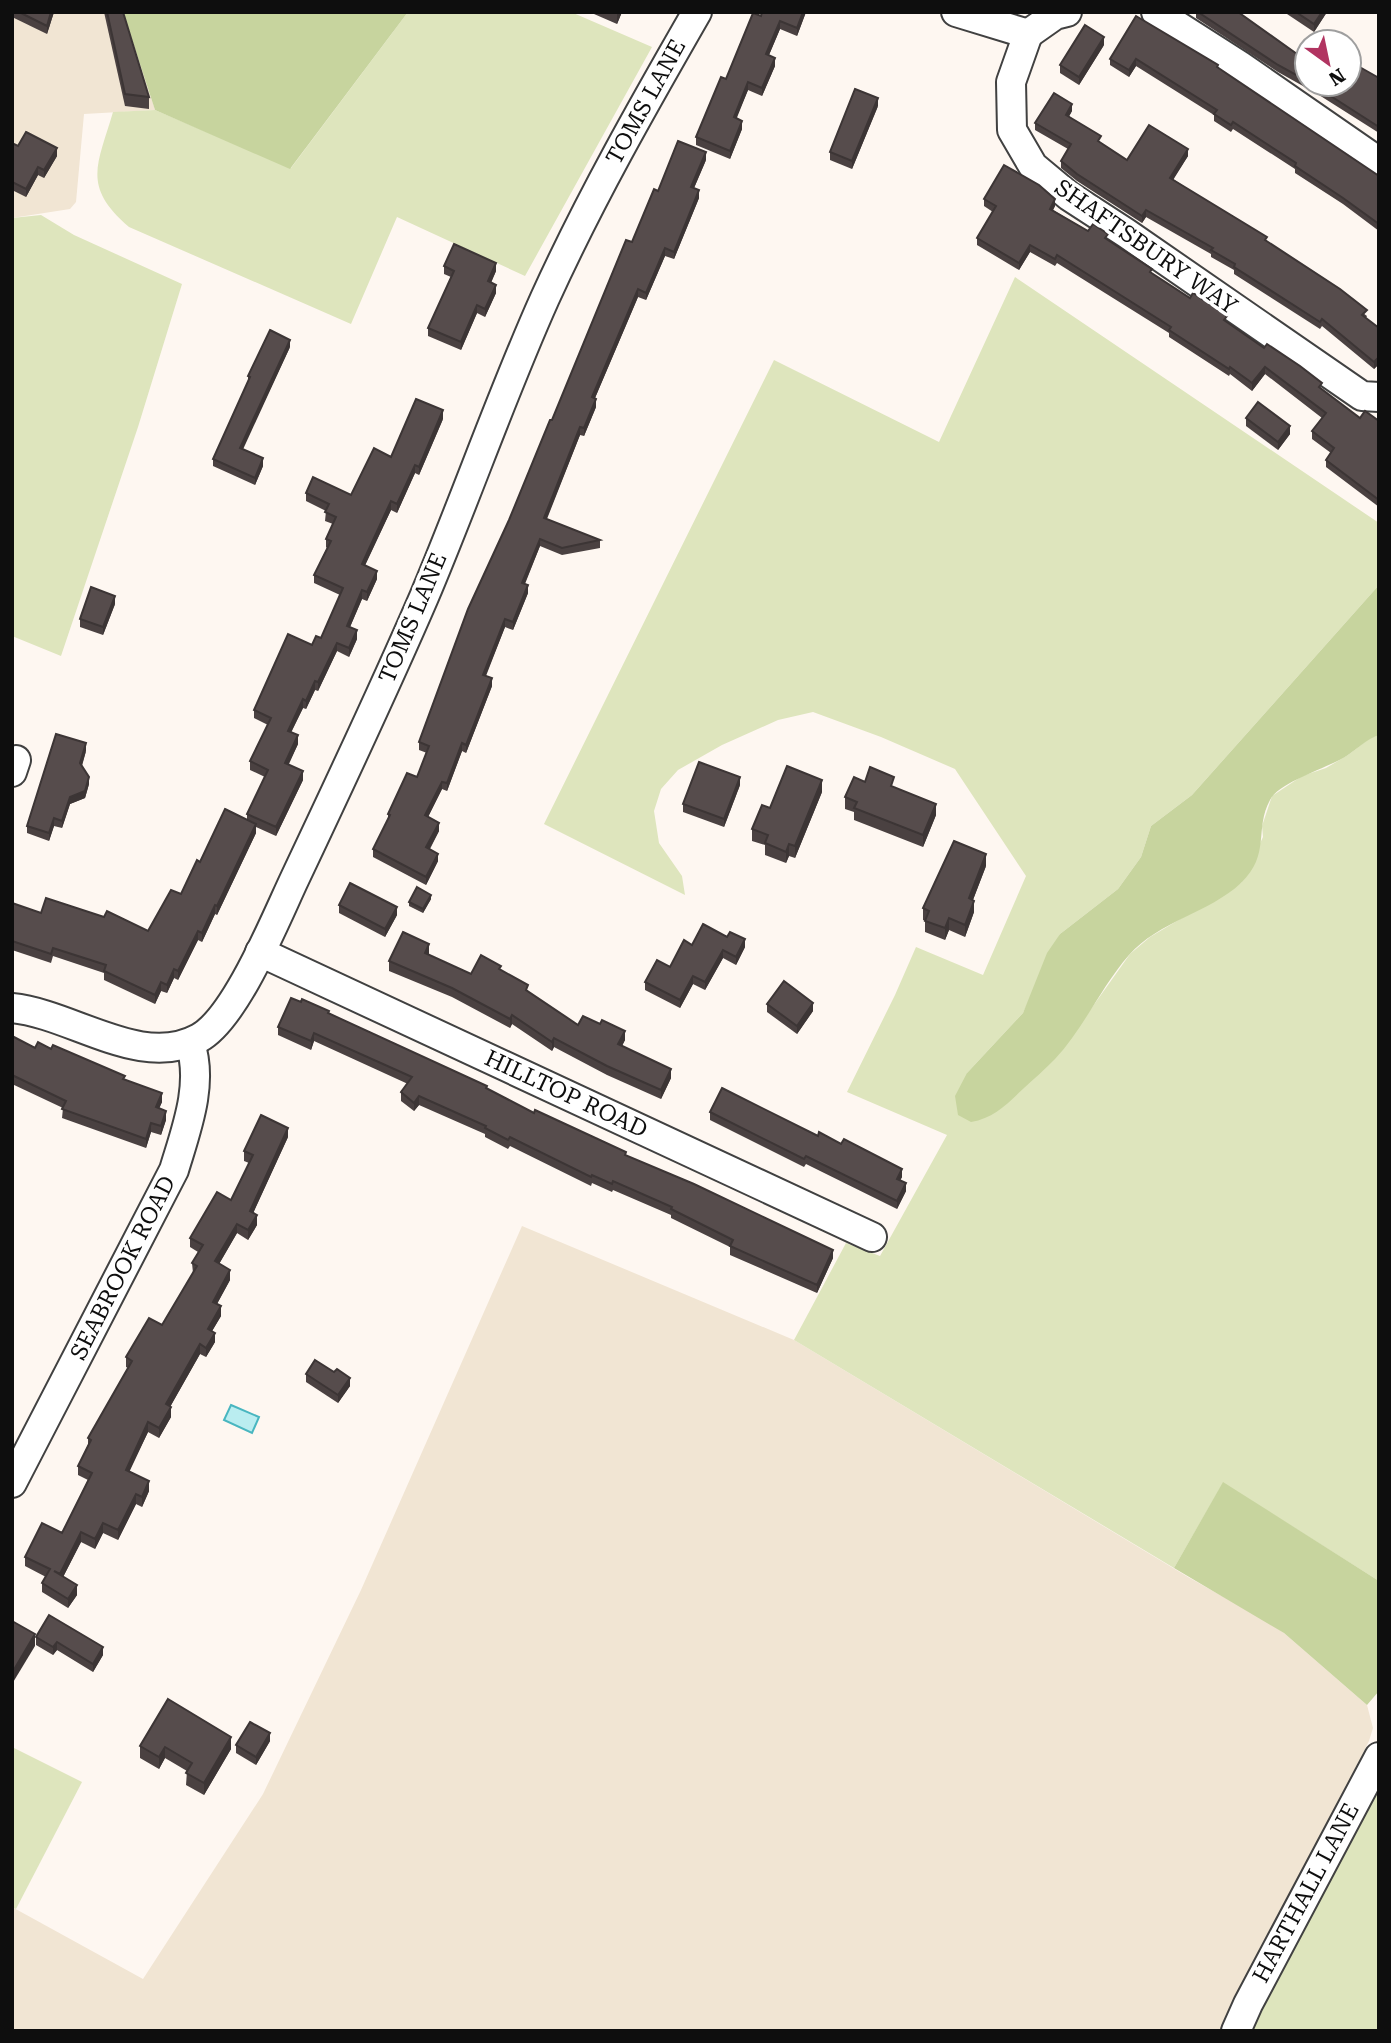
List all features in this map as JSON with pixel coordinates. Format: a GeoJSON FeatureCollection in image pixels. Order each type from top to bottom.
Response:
{"type":"FeatureCollection","features":[{"type":"Feature","properties":{"kind":"street","name":"TOMS LANE"},"geometry":{"type":"LineString","coordinates":[[12,1008],[57,1018],[137,1046],[167,1049],[190,1043],[214,1028],[223,1017],[260,952],[425,595],[501,400],[550,287],[588,207],[697,12]]}},
{"type":"Feature","properties":{"kind":"street"},"geometry":{"type":"LineString","coordinates":[[956,12],[1028,34],[1060,13]]}},
{"type":"Feature","properties":{"kind":"street"},"geometry":{"type":"LineString","coordinates":[[1156,12],[1239,65],[1379,162]]}},
{"type":"Feature","properties":{"kind":"street","name":"SHAFTSBURY WAY"},"geometry":{"type":"LineString","coordinates":[[1028,34],[1011,82],[1012,130],[1033,166],[1069,196],[1362,397],[1379,397]]}},
{"type":"Feature","properties":{"kind":"street","name":"HILLTOP ROAD"},"geometry":{"type":"LineString","coordinates":[[260,952],[872,1237]]}},
{"type":"Feature","properties":{"kind":"street","name":"SEABROOK ROAD"},"geometry":{"type":"LineString","coordinates":[[12,1483],[174,1170],[186,1133],[196,1079],[195,1058],[190,1043]]}},
{"type":"Feature","properties":{"kind":"street","name":"HARTHALL LANE"},"geometry":{"type":"LineString","coordinates":[[1237,2031],[1248,2004],[1379,1757]]}},
{"type":"Feature","properties":{"kind":"shaded area"},"geometry":{"type":"Polygon","coordinates":[[[12,12],[123,12],[155,110],[84,114],[76,202],[70,209],[12,218],[12,12]]]}},
{"type":"Feature","properties":{"kind":"shaded area"},"geometry":{"type":"Polygon","coordinates":[[[522,1226],[794,1340],[1188,1577],[1268,1622],[1367,1705],[1373,1728],[1369,1741],[1253,1972],[1227,2031],[12,2031],[12,1907],[143,1979],[263,1794],[361,1590],[522,1226]]]}},
{"type":"Feature","properties":{"kind":"green space"},"geometry":{"type":"Polygon","coordinates":[[[123,12],[408,12],[290,169],[155,110],[123,12]]]}},
{"type":"Feature","properties":{"kind":"green space"},"geometry":{"type":"Polygon","coordinates":[[[408,12],[571,12],[652,47],[525,276],[397,217],[351,324],[129,227],[104,199],[97,174],[102,146],[113,112],[155,110],[291,168],[408,12]]]}},
{"type":"Feature","properties":{"kind":"green space"},"geometry":{"type":"Polygon","coordinates":[[[41,215],[74,235],[182,284],[138,427],[61,656],[12,636],[12,218],[41,215]]]}},
{"type":"Feature","properties":{"kind":"green space"},"geometry":{"type":"Polygon","coordinates":[[[1015,277],[1379,523],[1379,585],[1192,795],[1151,826],[1141,857],[1118,889],[1060,934],[1023,1013],[967,1073],[1076,1030],[1130,954],[1150,937],[1241,883],[1263,837],[1262,826],[1272,796],[1302,776],[1326,768],[1370,738],[1379,735],[1379,1581],[1223,1483],[1174,1568],[794,1340],[846,1243],[880,1256],[947,1135],[847,1092],[916,947],[983,975],[1026,876],[955,769],[881,737],[813,712],[778,720],[722,745],[678,770],[661,789],[654,811],[659,843],[682,876],[685,895],[544,824],[774,360],[939,442],[1015,277]]]}},
{"type":"Feature","properties":{"kind":"green space"},"geometry":{"type":"Polygon","coordinates":[[[1379,585],[1379,735],[1340,760],[1275,793],[1265,811],[1256,862],[1241,883],[1214,902],[1141,943],[1119,967],[1065,1047],[1006,1105],[987,1117],[971,1122],[958,1115],[955,1096],[967,1073],[1023,1013],[1047,953],[1060,934],[1118,889],[1141,857],[1151,826],[1192,795],[1379,585]]]}},
{"type":"Feature","properties":{"kind":"green space"},"geometry":{"type":"Polygon","coordinates":[[[1223,1482],[1379,1581],[1379,1691],[1367,1705],[1284,1633],[1174,1568],[1223,1482]]]}},
{"type":"Feature","properties":{"kind":"green space"},"geometry":{"type":"Polygon","coordinates":[[[12,1747],[82,1782],[16,1909],[12,1907],[12,1747]]]}},
{"type":"Feature","properties":{"kind":"green space"},"geometry":{"type":"Polygon","coordinates":[[[1379,1772],[1379,2031],[1250,2031],[1379,1772]]]}},
{"type":"Feature","properties":{"kind":"water"},"geometry":{"type":"Polygon","coordinates":[[[231,1405],[259,1417],[252,1433],[224,1420],[231,1405]]]}},
{"type":"Feature","properties":{"kind":"building"},"geometry":{"type":"Polygon","coordinates":[[[19,12],[51,12],[47,26],[19,12]]]}},
{"type":"Feature","properties":{"kind":"building"},"geometry":{"type":"Polygon","coordinates":[[[107,12],[123,12],[149,97],[125,94],[107,12]]]}},
{"type":"Feature","properties":{"kind":"building"},"geometry":{"type":"Polygon","coordinates":[[[762,12],[803,12],[797,28],[780,21],[766,54],[775,58],[762,88],[748,82],[734,117],[742,121],[730,151],[696,137],[721,77],[726,79],[753,13],[761,16],[762,12]]]}},
{"type":"Feature","properties":{"kind":"building"},"geometry":{"type":"Polygon","coordinates":[[[1198,12],[1238,12],[1293,51],[1293,73],[1198,12]]]}},
{"type":"Feature","properties":{"kind":"building"},"geometry":{"type":"Polygon","coordinates":[[[1296,12],[1322,12],[1314,24],[1296,12]]]}},
{"type":"Feature","properties":{"kind":"building"},"geometry":{"type":"Polygon","coordinates":[[[1136,16],[1218,65],[1217,67],[1379,176],[1379,224],[1295,166],[1296,163],[1233,122],[1231,125],[1214,114],[1217,110],[1136,59],[1129,70],[1110,59],[1136,16]]]}},
{"type":"Feature","properties":{"kind":"building"},"geometry":{"type":"Polygon","coordinates":[[[1085,25],[1104,37],[1079,77],[1060,65],[1085,25]]]}},
{"type":"Feature","properties":{"kind":"building"},"geometry":{"type":"Polygon","coordinates":[[[1363,69],[1379,78],[1379,127],[1334,98],[1363,98],[1363,69]]]}},
{"type":"Feature","properties":{"kind":"building"},"geometry":{"type":"Polygon","coordinates":[[[855,89],[878,98],[852,161],[830,152],[855,89]]]}},
{"type":"Feature","properties":{"kind":"building"},"geometry":{"type":"Polygon","coordinates":[[[1054,93],[1072,104],[1066,115],[1101,136],[1098,141],[1127,160],[1149,125],[1188,149],[1170,178],[1267,237],[1265,240],[1367,310],[1362,315],[1379,328],[1379,357],[1374,362],[1322,319],[1320,322],[1234,267],[1235,264],[1211,250],[1213,248],[1146,210],[1142,216],[1077,174],[1061,161],[1071,144],[1035,123],[1054,93]]]}},
{"type":"Feature","properties":{"kind":"building"},"geometry":{"type":"Polygon","coordinates":[[[26,132],[57,148],[44,170],[38,167],[26,189],[12,182],[12,143],[18,146],[26,132]]]}},
{"type":"Feature","properties":{"kind":"building"},"geometry":{"type":"Polygon","coordinates":[[[678,141],[706,152],[691,187],[699,190],[674,252],[665,248],[646,293],[638,289],[592,397],[596,399],[584,428],[580,427],[544,518],[600,540],[562,548],[540,539],[522,583],[528,585],[513,622],[505,619],[483,675],[492,678],[466,745],[462,743],[447,783],[442,782],[425,815],[439,823],[426,847],[438,854],[426,877],[373,849],[407,773],[417,777],[429,746],[419,742],[468,609],[552,420],[626,240],[632,242],[654,189],[658,191],[678,141]]]}},
{"type":"Feature","properties":{"kind":"building"},"geometry":{"type":"Polygon","coordinates":[[[1004,165],[1039,185],[1055,199],[1050,209],[1088,231],[1093,224],[1108,234],[1105,238],[1152,269],[1150,272],[1190,298],[1193,293],[1227,316],[1224,320],[1264,348],[1267,344],[1300,366],[1322,383],[1319,387],[1360,418],[1365,411],[1379,421],[1379,500],[1326,460],[1334,448],[1312,431],[1326,413],[1265,367],[1252,383],[1169,330],[1171,327],[1057,255],[1055,259],[1030,245],[1019,263],[977,238],[996,206],[984,199],[1004,165]]]}},
{"type":"Feature","properties":{"kind":"building"},"geometry":{"type":"Polygon","coordinates":[[[454,244],[496,263],[488,281],[496,285],[485,309],[477,305],[461,342],[428,328],[454,271],[444,266],[454,244]]]}},
{"type":"Feature","properties":{"kind":"building"},"geometry":{"type":"Polygon","coordinates":[[[270,330],[290,340],[240,448],[263,458],[255,478],[213,459],[270,330]]]}},
{"type":"Feature","properties":{"kind":"building"},"geometry":{"type":"Polygon","coordinates":[[[416,399],[443,410],[419,467],[415,465],[397,504],[391,501],[362,564],[377,571],[367,592],[362,590],[347,626],[357,630],[349,648],[337,643],[318,682],[315,681],[306,701],[303,699],[288,731],[298,735],[285,763],[303,771],[276,827],[247,814],[268,770],[250,761],[271,718],[254,710],[288,634],[312,645],[316,636],[321,638],[343,588],[314,575],[331,541],[326,539],[336,517],[325,512],[329,504],[306,493],[313,477],[351,495],[374,448],[391,457],[416,399]]]}},
{"type":"Feature","properties":{"kind":"building"},"geometry":{"type":"Polygon","coordinates":[[[1258,402],[1290,426],[1278,442],[1246,418],[1258,402]]]}},
{"type":"Feature","properties":{"kind":"building"},"geometry":{"type":"Polygon","coordinates":[[[91,587],[115,596],[103,627],[80,619],[91,587]]]}},
{"type":"Feature","properties":{"kind":"building"},"geometry":{"type":"Polygon","coordinates":[[[56,734],[86,743],[80,763],[89,777],[85,791],[70,797],[62,821],[54,818],[49,833],[27,826],[56,734]]]}},
{"type":"Feature","properties":{"kind":"building"},"geometry":{"type":"Polygon","coordinates":[[[699,762],[740,777],[724,819],[683,804],[699,762]]]}},
{"type":"Feature","properties":{"kind":"building"},"geometry":{"type":"Polygon","coordinates":[[[787,766],[822,780],[795,846],[789,844],[786,852],[765,843],[768,835],[752,829],[762,805],[770,808],[787,766]]]}},
{"type":"Feature","properties":{"kind":"building"},"geometry":{"type":"Polygon","coordinates":[[[870,767],[894,777],[891,786],[936,804],[923,835],[854,808],[857,802],[845,797],[854,777],[865,782],[870,767]]]}},
{"type":"Feature","properties":{"kind":"building"},"geometry":{"type":"Polygon","coordinates":[[[225,809],[256,824],[202,933],[198,931],[178,971],[174,969],[167,985],[161,982],[155,995],[104,971],[106,965],[53,948],[51,954],[12,941],[12,903],[41,913],[46,898],[104,917],[107,911],[148,931],[171,890],[181,894],[197,860],[200,862],[225,809]]]}},
{"type":"Feature","properties":{"kind":"building"},"geometry":{"type":"Polygon","coordinates":[[[954,841],[986,854],[969,898],[974,901],[965,925],[949,918],[945,928],[925,921],[929,911],[923,908],[954,841]]]}},
{"type":"Feature","properties":{"kind":"building"},"geometry":{"type":"Polygon","coordinates":[[[350,883],[397,907],[385,929],[339,905],[350,883]]]}},
{"type":"Feature","properties":{"kind":"building"},"geometry":{"type":"Polygon","coordinates":[[[417,887],[431,895],[423,909],[409,902],[417,887]]]}},
{"type":"Feature","properties":{"kind":"building"},"geometry":{"type":"Polygon","coordinates":[[[703,924],[727,937],[730,932],[745,939],[736,957],[723,950],[705,982],[693,976],[680,1000],[645,982],[657,960],[670,967],[684,940],[692,945],[703,924]]]}},
{"type":"Feature","properties":{"kind":"building"},"geometry":{"type":"Polygon","coordinates":[[[403,932],[429,944],[425,953],[471,974],[481,955],[501,966],[499,969],[528,985],[526,990],[578,1025],[583,1016],[600,1024],[602,1020],[625,1031],[618,1044],[671,1069],[661,1090],[554,1038],[552,1042],[512,1015],[510,1019],[452,988],[389,961],[403,932]]]}},
{"type":"Feature","properties":{"kind":"building"},"geometry":{"type":"Polygon","coordinates":[[[784,981],[813,1003],[797,1026],[767,1004],[784,981]]]}},
{"type":"Feature","properties":{"kind":"building"},"geometry":{"type":"Polygon","coordinates":[[[291,998],[301,1002],[302,999],[329,1011],[328,1013],[487,1086],[486,1088],[534,1113],[535,1110],[626,1152],[625,1155],[694,1184],[833,1250],[817,1285],[730,1246],[733,1240],[671,1209],[672,1207],[613,1181],[612,1184],[592,1175],[591,1177],[419,1096],[414,1103],[401,1092],[412,1077],[314,1033],[311,1041],[278,1027],[291,998]]]}},
{"type":"Feature","properties":{"kind":"building"},"geometry":{"type":"Polygon","coordinates":[[[12,1036],[35,1048],[38,1042],[51,1049],[53,1045],[125,1076],[123,1079],[162,1093],[156,1107],[166,1111],[161,1126],[151,1123],[146,1139],[62,1109],[66,1101],[12,1075],[12,1036]]]}},
{"type":"Feature","properties":{"kind":"building"},"geometry":{"type":"Polygon","coordinates":[[[722,1088],[818,1136],[819,1132],[841,1144],[844,1139],[902,1169],[897,1179],[906,1183],[897,1201],[710,1112],[722,1088]]]}},
{"type":"Feature","properties":{"kind":"building"},"geometry":{"type":"Polygon","coordinates":[[[261,1115],[288,1128],[250,1211],[257,1215],[248,1230],[237,1224],[215,1261],[230,1270],[213,1302],[221,1306],[208,1329],[215,1333],[206,1348],[200,1344],[166,1404],[171,1407],[159,1428],[148,1422],[126,1470],[149,1481],[142,1497],[136,1494],[118,1530],[103,1523],[95,1539],[81,1532],[60,1574],[54,1571],[77,1585],[68,1599],[42,1583],[50,1569],[25,1557],[42,1523],[62,1533],[92,1473],[78,1466],[91,1440],[88,1438],[132,1361],[126,1357],[149,1318],[162,1325],[197,1266],[192,1263],[203,1245],[190,1238],[217,1192],[231,1200],[253,1155],[244,1151],[261,1115]]]}},
{"type":"Feature","properties":{"kind":"building"},"geometry":{"type":"Polygon","coordinates":[[[315,1360],[350,1378],[338,1395],[306,1374],[315,1360]]]}},
{"type":"Feature","properties":{"kind":"building"},"geometry":{"type":"Polygon","coordinates":[[[49,1615],[103,1647],[93,1664],[57,1642],[53,1647],[36,1637],[49,1615]]]}},
{"type":"Feature","properties":{"kind":"building"},"geometry":{"type":"Polygon","coordinates":[[[12,1621],[35,1634],[12,1673],[12,1621]]]}},
{"type":"Feature","properties":{"kind":"building"},"geometry":{"type":"Polygon","coordinates":[[[168,1699],[231,1737],[204,1783],[186,1773],[192,1763],[165,1747],[159,1757],[140,1746],[168,1699]]]}},
{"type":"Feature","properties":{"kind":"building"},"geometry":{"type":"Polygon","coordinates":[[[250,1722],[270,1733],[256,1757],[236,1745],[250,1722]]]}}]}
